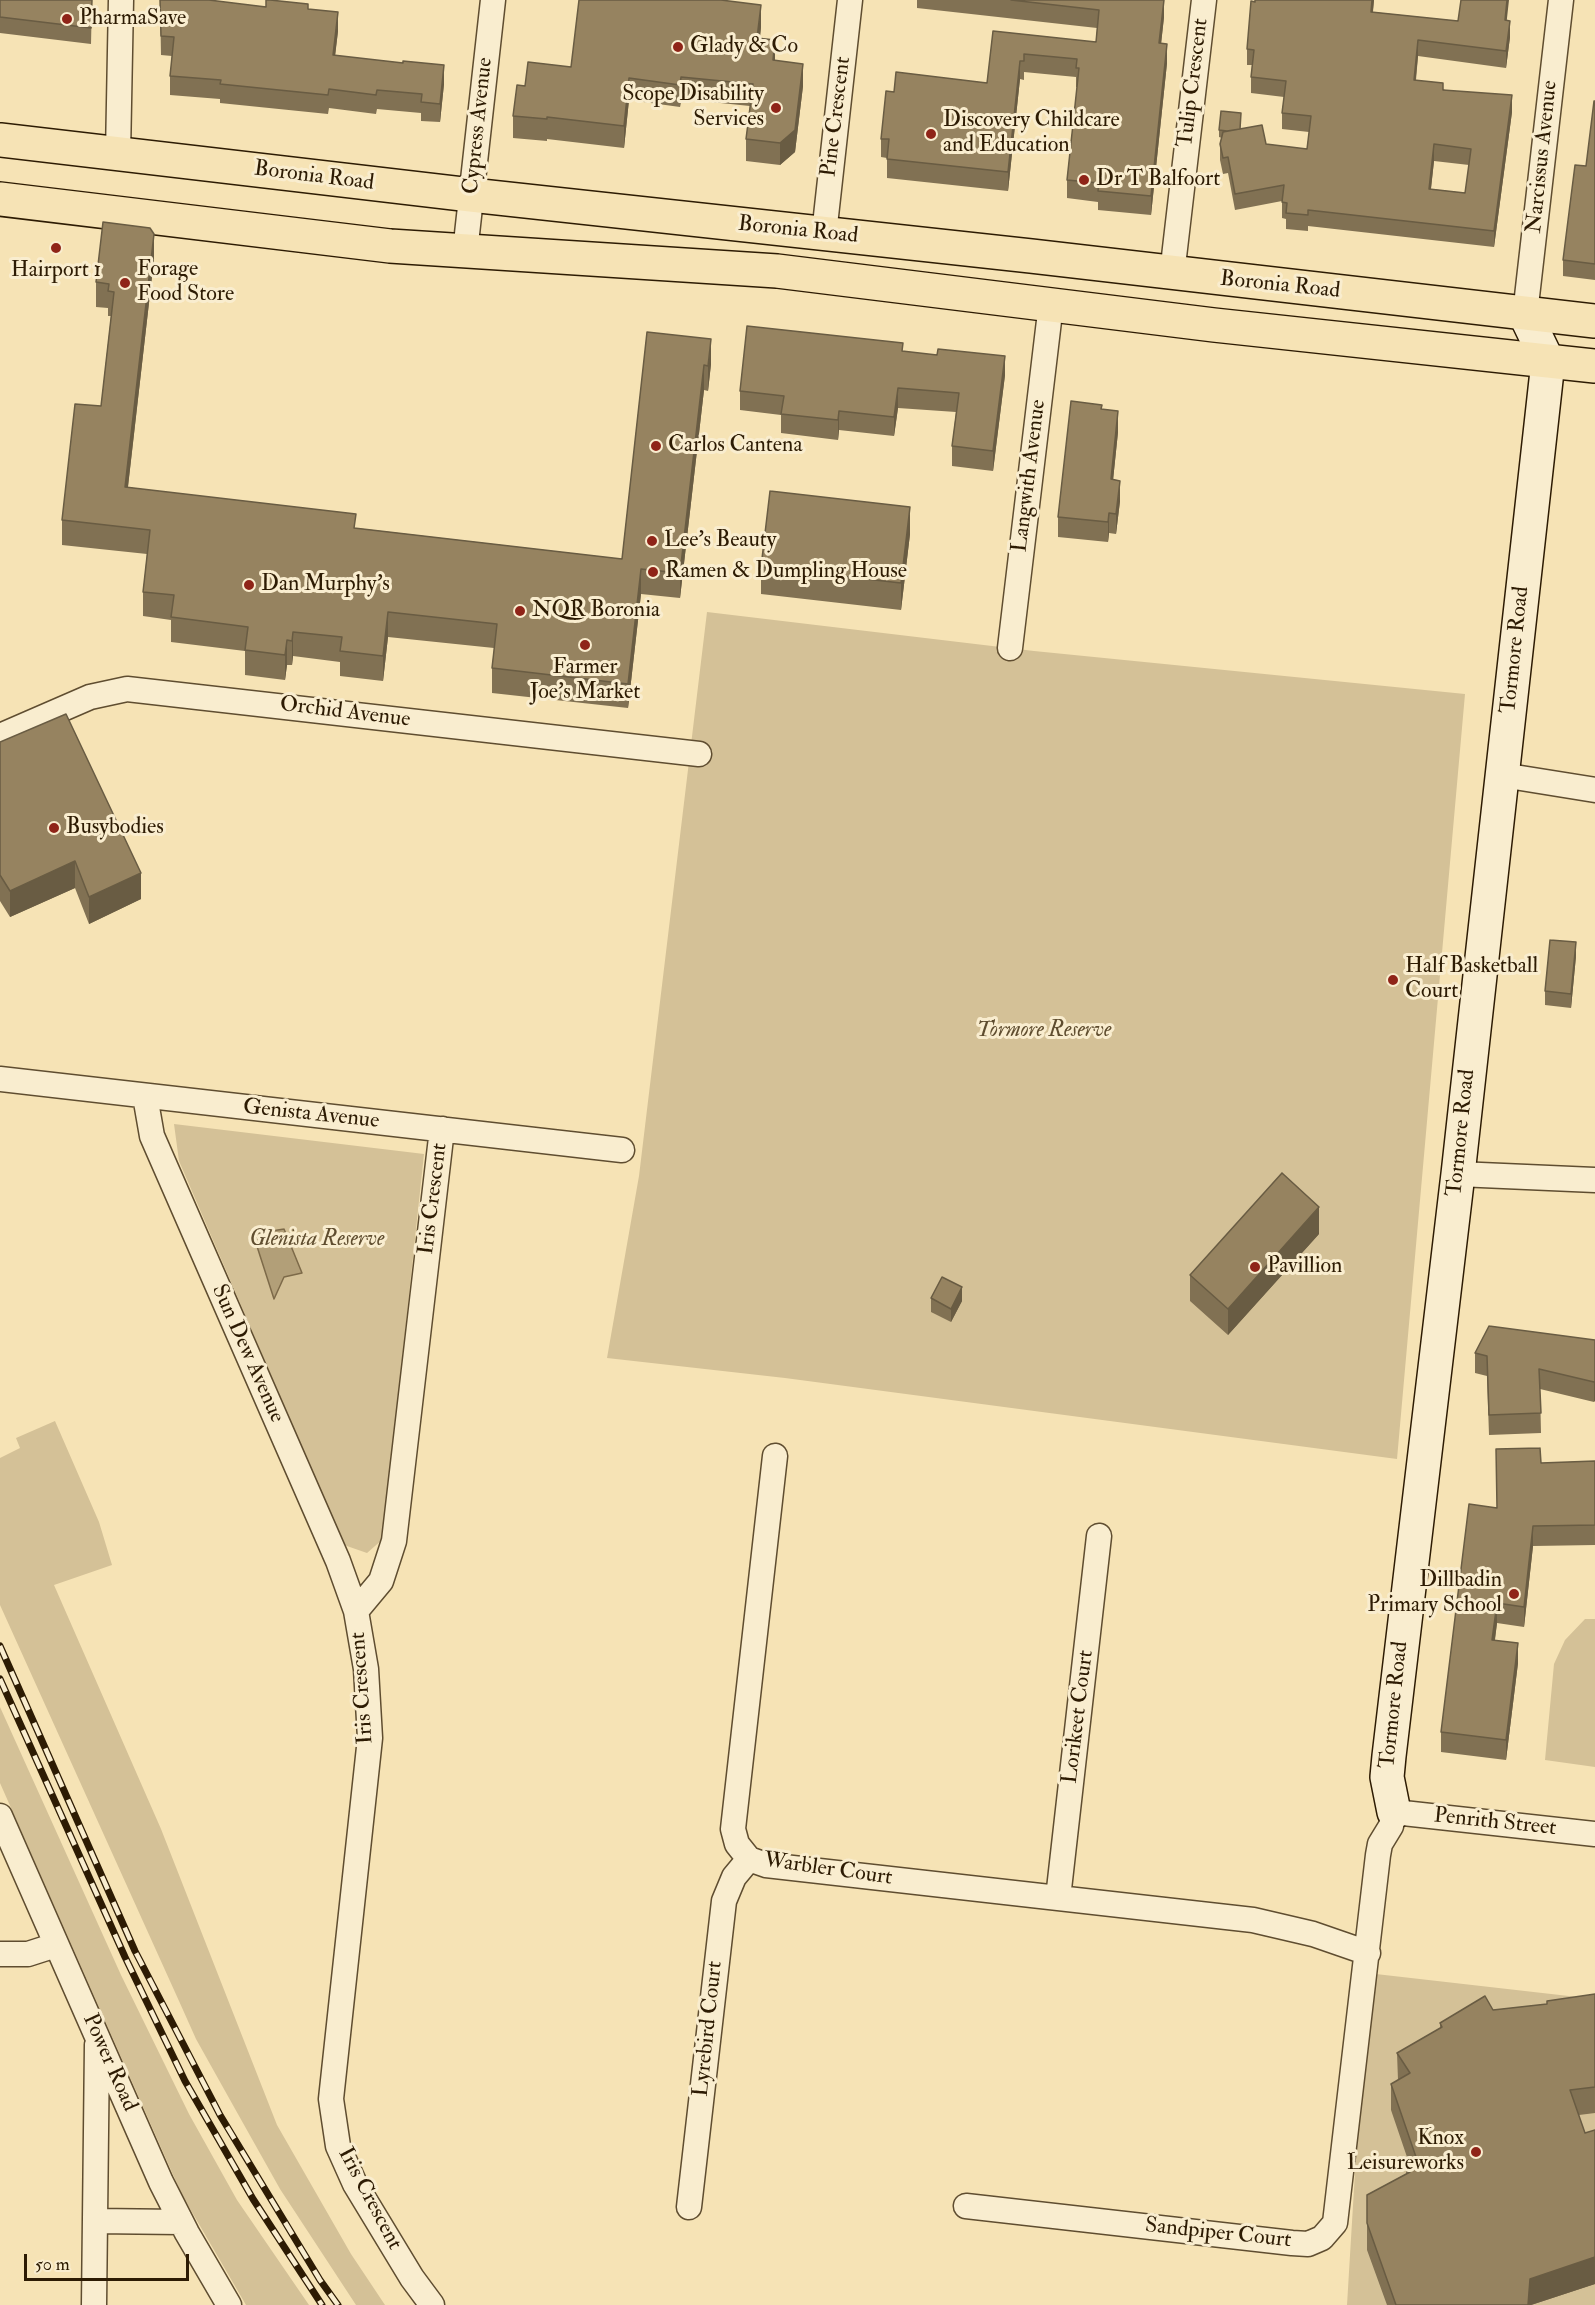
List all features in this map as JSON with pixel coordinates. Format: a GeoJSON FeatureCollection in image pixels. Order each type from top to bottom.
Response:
{"type":"FeatureCollection","features":[{"type":"Feature","properties":{"kind":"main road","name":"Boronia Road"},"geometry":{"type":"LineString","coordinates":[[0,140],[1595,321]]}},
{"type":"Feature","properties":{"kind":"main road","name":"Boronia Road"},"geometry":{"type":"LineString","coordinates":[[0,199],[390,246],[777,271],[1226,326],[1595,366]]}},
{"type":"Feature","properties":{"kind":"street"},"geometry":{"type":"LineString","coordinates":[[118,154],[121,0]]}},
{"type":"Feature","properties":{"kind":"street","name":"Cypress Avenue"},"geometry":{"type":"LineString","coordinates":[[465,252],[492,0]]}},
{"type":"Feature","properties":{"kind":"street","name":"Pine Crescent"},"geometry":{"type":"LineString","coordinates":[[824,234],[850,0]]}},
{"type":"Feature","properties":{"kind":"street","name":"Tulip Crescent"},"geometry":{"type":"LineString","coordinates":[[1172,274],[1204,0]]}},
{"type":"Feature","properties":{"kind":"street","name":"Narcissus Avenue"},"geometry":{"type":"LineString","coordinates":[[1526,314],[1561,0]]}},
{"type":"Feature","properties":{"kind":"street","name":"Langwith Avenue"},"geometry":{"type":"LineString","coordinates":[[1010,648],[1051,304]]}},
{"type":"Feature","properties":{"kind":"street"},"geometry":{"type":"LineString","coordinates":[[1526,314],[1548,362]]}},
{"type":"Feature","properties":{"kind":"street","name":"Tormore Road"},"geometry":{"type":"LineString","coordinates":[[1394,1812],[1387,1777],[1458,1174],[1548,362]]}},
{"type":"Feature","properties":{"kind":"street","name":"Orchid Avenue"},"geometry":{"type":"LineString","coordinates":[[0,736],[90,697],[127,689],[699,754]]}},
{"type":"Feature","properties":{"kind":"street"},"geometry":{"type":"LineString","coordinates":[[1502,775],[1595,790]]}},
{"type":"Feature","properties":{"kind":"street","name":"Genista Avenue"},"geometry":{"type":"LineString","coordinates":[[0,1079],[622,1150]]}},
{"type":"Feature","properties":{"kind":"street","name":"Sun Dew Avenue"},"geometry":{"type":"LineString","coordinates":[[145,1096],[152,1136],[333,1550],[356,1611]]}},
{"type":"Feature","properties":{"kind":"street","name":"Iris Crescent"},"geometry":{"type":"LineString","coordinates":[[432,2305],[412,2278],[355,2184],[338,2146],[331,2100],[370,1738],[366,1670],[356,1611],[381,1581],[394,1541],[442,1130]]}},
{"type":"Feature","properties":{"kind":"street"},"geometry":{"type":"LineString","coordinates":[[1458,1174],[1595,1180]]}},
{"type":"Feature","properties":{"kind":"street","name":"Warbler Court"},"geometry":{"type":"LineString","coordinates":[[775,1456],[733,1829],[737,1844],[749,1858],[766,1864],[1253,1920],[1313,1934],[1369,1942]]}},
{"type":"Feature","properties":{"kind":"street","name":"Lorikeet Court"},"geometry":{"type":"LineString","coordinates":[[1058,1898],[1100,1536]]}},
{"type":"Feature","properties":{"kind":"street"},"geometry":{"type":"LineString","coordinates":[[1369,1942],[1380,1844],[1391,1826],[1394,1812]]}},
{"type":"Feature","properties":{"kind":"street","name":"Penrith Street"},"geometry":{"type":"LineString","coordinates":[[1394,1812],[1595,1834]]}},
{"type":"Feature","properties":{"kind":"street","name":"Power Road"},"geometry":{"type":"LineString","coordinates":[[0,1816],[181,2222],[229,2305]]}},
{"type":"Feature","properties":{"kind":"street","name":"Lyrebird Court"},"geometry":{"type":"LineString","coordinates":[[689,2207],[724,1901],[734,1877],[749,1858]]}},
{"type":"Feature","properties":{"kind":"street","name":"Sandpiper Court"},"geometry":{"type":"LineString","coordinates":[[966,2206],[1292,2243],[1308,2244],[1322,2238],[1335,2223],[1369,1942]]}},
{"type":"Feature","properties":{"kind":"street"},"geometry":{"type":"LineString","coordinates":[[0,1954],[28,1954],[56,1945]]}},
{"type":"Feature","properties":{"kind":"street"},"geometry":{"type":"LineString","coordinates":[[94,2305],[97,2034]]}},
{"type":"Feature","properties":{"kind":"street"},"geometry":{"type":"LineString","coordinates":[[95,2222],[181,2222]]}},
{"type":"Feature","properties":{"kind":"green space","name":"Tormore Reserve"},"geometry":{"type":"Polygon","coordinates":[[[707,612],[1034,651],[1465,694],[1397,1459],[785,1378],[607,1358],[639,1176],[707,612]]]}},
{"type":"Feature","properties":{"kind":"green space","name":"Glenista Reserve"},"geometry":{"type":"Polygon","coordinates":[[[174,1124],[424,1154],[383,1539],[367,1553],[344,1545],[179,1161],[174,1124]]]}},
{"type":"Feature","properties":{"kind":"green space"},"geometry":{"type":"Polygon","coordinates":[[[55,1421],[99,1522],[112,1565],[54,1585],[161,1829],[277,2125],[351,2254],[385,2305],[356,2305],[280,2189],[196,2039],[0,1605],[0,1458],[20,1448],[16,1438],[55,1421]]]}},
{"type":"Feature","properties":{"kind":"green space"},"geometry":{"type":"Polygon","coordinates":[[[1585,1619],[1595,1619],[1595,1767],[1545,1760],[1554,1664],[1565,1640],[1585,1619]]]}},
{"type":"Feature","properties":{"kind":"green space"},"geometry":{"type":"Polygon","coordinates":[[[0,1707],[121,1975],[189,2114],[237,2200],[309,2305],[246,2305],[182,2195],[0,1783],[0,1707]]]}},
{"type":"Feature","properties":{"kind":"green space","name":"Knox Leisureworks"},"geometry":{"type":"Polygon","coordinates":[[[1367,1973],[1595,1999],[1595,2305],[1347,2305],[1367,1973]]]}},
{"type":"Feature","properties":{"kind":"shaded area"},"geometry":{"type":"Polygon","coordinates":[[[284,1229],[302,1273],[284,1277],[274,1299],[253,1234],[284,1229]]]}},
{"type":"Feature","properties":{"kind":"building"},"geometry":{"type":"Polygon","coordinates":[[[0,0],[92,0],[91,28],[0,17],[0,0]]]}},
{"type":"Feature","properties":{"kind":"building"},"geometry":{"type":"Polygon","coordinates":[[[160,0],[209,0],[266,7],[266,0],[270,0],[308,4],[308,9],[338,12],[333,55],[444,65],[440,104],[421,102],[422,94],[377,90],[376,95],[329,89],[328,95],[220,84],[221,80],[170,76],[174,37],[161,36],[160,0]]]}},
{"type":"Feature","properties":{"kind":"building"},"geometry":{"type":"Polygon","coordinates":[[[579,0],[721,0],[761,5],[757,38],[775,40],[773,60],[803,64],[795,130],[780,143],[746,139],[753,84],[681,77],[680,85],[629,78],[624,126],[547,117],[547,119],[513,116],[517,85],[525,86],[528,62],[571,67],[579,0]]]}},
{"type":"Feature","properties":{"kind":"building"},"geometry":{"type":"Polygon","coordinates":[[[1011,0],[1164,0],[1159,43],[1167,44],[1151,196],[1098,191],[1099,183],[1067,180],[1079,68],[1076,68],[1077,59],[1024,54],[1024,61],[1020,61],[1008,172],[887,159],[889,139],[881,139],[886,91],[894,92],[896,72],[987,83],[993,31],[1096,42],[1099,10],[1011,0]]]}},
{"type":"Feature","properties":{"kind":"building"},"geometry":{"type":"Polygon","coordinates":[[[1255,0],[1372,0],[1371,12],[1458,21],[1461,0],[1507,0],[1505,20],[1510,21],[1506,51],[1418,40],[1414,80],[1443,83],[1443,90],[1512,95],[1494,231],[1308,210],[1308,215],[1286,213],[1287,203],[1282,202],[1284,185],[1235,194],[1228,157],[1223,158],[1220,144],[1223,132],[1262,125],[1266,144],[1307,149],[1311,116],[1282,113],[1286,81],[1251,77],[1254,50],[1247,49],[1251,1],[1255,2],[1255,0]],[[1434,144],[1429,189],[1465,193],[1471,149],[1434,144]]]}},
{"type":"Feature","properties":{"kind":"building"},"geometry":{"type":"Polygon","coordinates":[[[1594,101],[1595,264],[1563,260],[1575,165],[1586,166],[1594,101]]]}},
{"type":"Feature","properties":{"kind":"building"},"geometry":{"type":"Polygon","coordinates":[[[1221,111],[1241,113],[1240,129],[1219,130],[1221,111]]]}},
{"type":"Feature","properties":{"kind":"building"},"geometry":{"type":"Polygon","coordinates":[[[103,222],[150,228],[154,234],[125,487],[356,514],[354,528],[622,559],[647,332],[711,339],[708,366],[704,365],[680,573],[641,569],[628,684],[492,668],[497,624],[388,612],[383,656],[340,651],[342,637],[293,632],[292,641],[287,640],[285,655],[245,650],[248,627],[171,617],[174,595],[143,592],[150,530],[62,520],[75,404],[101,406],[114,292],[108,291],[109,284],[96,282],[103,222]]]}},
{"type":"Feature","properties":{"kind":"building"},"geometry":{"type":"Polygon","coordinates":[[[747,326],[903,343],[902,351],[937,355],[938,349],[1005,356],[993,451],[952,446],[959,393],[898,388],[894,417],[839,411],[838,420],[781,414],[784,396],[740,391],[747,326]]]}},
{"type":"Feature","properties":{"kind":"building"},"geometry":{"type":"Polygon","coordinates":[[[1071,401],[1102,405],[1101,409],[1118,411],[1111,479],[1120,481],[1116,514],[1109,513],[1108,522],[1058,517],[1071,401]]]}},
{"type":"Feature","properties":{"kind":"building"},"geometry":{"type":"Polygon","coordinates":[[[770,491],[910,507],[901,583],[761,567],[770,491]]]}},
{"type":"Feature","properties":{"kind":"building","name":"Busybodies"},"geometry":{"type":"Polygon","coordinates":[[[66,714],[141,873],[89,897],[75,861],[10,891],[0,875],[0,742],[66,714]]]}},
{"type":"Feature","properties":{"kind":"building"},"geometry":{"type":"Polygon","coordinates":[[[1550,940],[1576,942],[1571,994],[1545,991],[1550,940]]]}},
{"type":"Feature","properties":{"kind":"building"},"geometry":{"type":"Polygon","coordinates":[[[1282,1173],[1319,1207],[1228,1309],[1190,1275],[1282,1173]]]}},
{"type":"Feature","properties":{"kind":"building"},"geometry":{"type":"Polygon","coordinates":[[[942,1277],[962,1287],[951,1309],[931,1298],[942,1277]]]}},
{"type":"Feature","properties":{"kind":"building"},"geometry":{"type":"Polygon","coordinates":[[[1489,1326],[1595,1340],[1595,1381],[1539,1369],[1541,1413],[1489,1415],[1487,1356],[1475,1353],[1489,1326]]]}},
{"type":"Feature","properties":{"kind":"building"},"geometry":{"type":"Polygon","coordinates":[[[1540,1448],[1541,1463],[1595,1461],[1595,1525],[1533,1526],[1524,1607],[1497,1603],[1492,1640],[1518,1643],[1506,1740],[1441,1732],[1469,1504],[1497,1508],[1496,1449],[1540,1448]]]}},
{"type":"Feature","properties":{"kind":"building","name":"Knox Leisureworks"},"geometry":{"type":"Polygon","coordinates":[[[1595,1994],[1595,2087],[1570,2090],[1585,2133],[1595,2130],[1595,2257],[1530,2279],[1528,2305],[1396,2305],[1367,2223],[1367,2195],[1410,2172],[1406,2161],[1416,2157],[1391,2084],[1410,2073],[1397,2053],[1442,2027],[1440,2023],[1485,1996],[1493,2010],[1547,2004],[1547,2001],[1595,1994]]]}},
{"type":"Feature","properties":{"kind":"railway"},"geometry":{"type":"LineString","coordinates":[[0,1646],[135,1951],[220,2115],[320,2280],[338,2305]]}},
{"type":"Feature","properties":{"kind":"railway"},"geometry":{"type":"LineString","coordinates":[[0,1679],[125,1957],[185,2081],[253,2199],[322,2305]]}},
{"type":"Feature","properties":{"kind":"place","name":"PharmaSave"},"geometry":{"type":"Point","coordinates":[67,19]}},
{"type":"Feature","properties":{"kind":"place","name":"Glady & Co"},"geometry":{"type":"Point","coordinates":[678,47]}},
{"type":"Feature","properties":{"kind":"place","name":"Scope Disability Services"},"geometry":{"type":"Point","coordinates":[776,108]}},
{"type":"Feature","properties":{"kind":"place","name":"Discovery Childcare and Education"},"geometry":{"type":"Point","coordinates":[931,134]}},
{"type":"Feature","properties":{"kind":"place","name":"Dr T Balfoort"},"geometry":{"type":"Point","coordinates":[1084,180]}},
{"type":"Feature","properties":{"kind":"place","name":"Hairport 1"},"geometry":{"type":"Point","coordinates":[56,248]}},
{"type":"Feature","properties":{"kind":"place","name":"Forage Food Store"},"geometry":{"type":"Point","coordinates":[125,283]}},
{"type":"Feature","properties":{"kind":"place","name":"Carlos Cantena"},"geometry":{"type":"Point","coordinates":[656,446]}},
{"type":"Feature","properties":{"kind":"place","name":"Lee's Beauty"},"geometry":{"type":"Point","coordinates":[652,541]}},
{"type":"Feature","properties":{"kind":"place","name":"Ramen & Dumpling House"},"geometry":{"type":"Point","coordinates":[653,572]}},
{"type":"Feature","properties":{"kind":"place","name":"Dan Murphy's"},"geometry":{"type":"Point","coordinates":[249,585]}},
{"type":"Feature","properties":{"kind":"place","name":"NQR Boronia"},"geometry":{"type":"Point","coordinates":[520,611]}},
{"type":"Feature","properties":{"kind":"place","name":"Farmer Joe's Market"},"geometry":{"type":"Point","coordinates":[585,645]}},
{"type":"Feature","properties":{"kind":"place","name":"Busybodies"},"geometry":{"type":"Point","coordinates":[54,828]}},
{"type":"Feature","properties":{"kind":"place","name":"Half Basketball Court"},"geometry":{"type":"Point","coordinates":[1393,980]}},
{"type":"Feature","properties":{"kind":"place","name":"Pavillion"},"geometry":{"type":"Point","coordinates":[1255,1267]}},
{"type":"Feature","properties":{"kind":"place","name":"Dillbadin Primary School"},"geometry":{"type":"Point","coordinates":[1514,1594]}},
{"type":"Feature","properties":{"kind":"place","name":"Knox Leisureworks"},"geometry":{"type":"Point","coordinates":[1476,2152]}}]}
